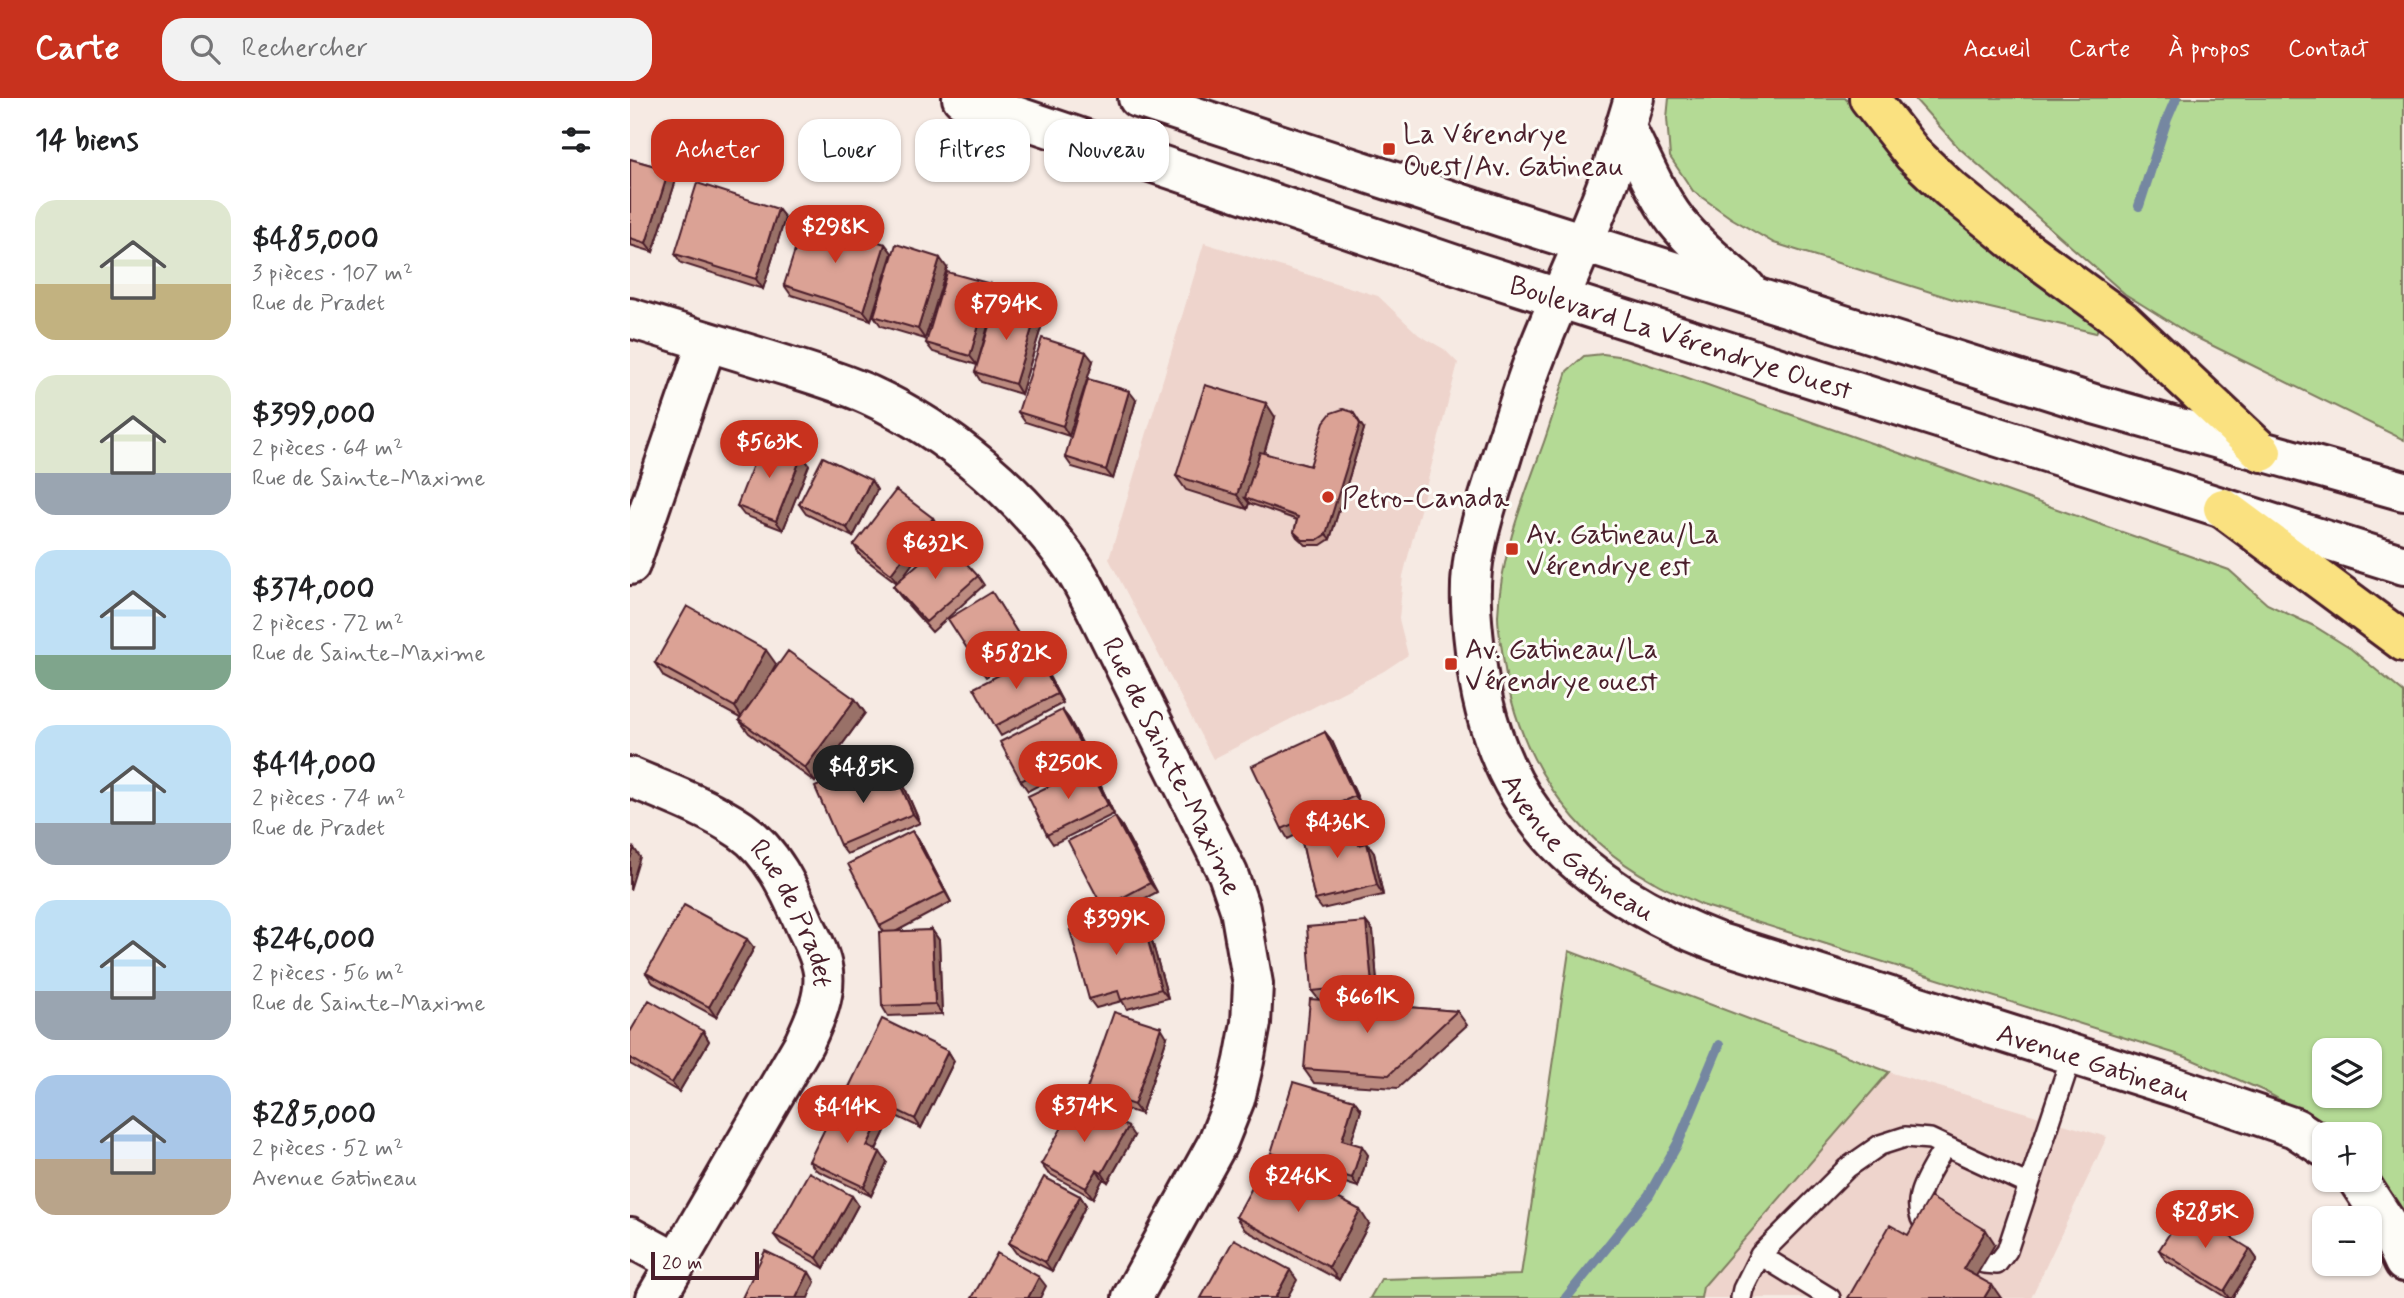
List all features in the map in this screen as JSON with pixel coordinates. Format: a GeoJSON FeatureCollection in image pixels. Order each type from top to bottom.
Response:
{"type":"FeatureCollection","features":[{"type":"Feature","properties":{"kind":"highway"},"geometry":{"type":"LineString","coordinates":[[1869,98],[1913,153],[1951,189],[2019,245],[2123,321],[2262,452]]}},
{"type":"Feature","properties":{"kind":"highway"},"geometry":{"type":"LineString","coordinates":[[2223,509],[2404,642]]}},
{"type":"Feature","properties":{"kind":"street","name":"Boulevard La Vérendrye Ouest"},"geometry":{"type":"LineString","coordinates":[[962,98],[1263,201],[1560,298],[2404,565]]}},
{"type":"Feature","properties":{"kind":"street"},"geometry":{"type":"LineString","coordinates":[[1139,98],[1583,243],[2094,404],[2404,491]]}},
{"type":"Feature","properties":{"kind":"street","name":"Avenue Gatineau"},"geometry":{"type":"LineString","coordinates":[[1630,112],[1609,179],[1529,373],[1474,552],[1473,634],[1483,703],[1499,755],[1528,807],[1554,839],[1584,868],[1621,896],[1668,922],[1797,969],[2295,1128],[2312,1139]]}},
{"type":"Feature","properties":{"kind":"street"},"geometry":{"type":"LineString","coordinates":[[1630,112],[1661,196],[1675,220],[1703,250],[1755,297]]}},
{"type":"Feature","properties":{"kind":"street","name":"Rue de Sainte-Maxime"},"geometry":{"type":"LineString","coordinates":[[630,318],[829,379],[909,416],[947,441],[1014,498],[1076,571],[1228,874],[1240,909],[1253,984],[1251,1024],[1235,1099],[1217,1144],[1132,1298]]}},
{"type":"Feature","properties":{"kind":"street"},"geometry":{"type":"LineString","coordinates":[[630,565],[707,342]]}},
{"type":"Feature","properties":{"kind":"street","name":"Rue de Pradet"},"geometry":{"type":"LineString","coordinates":[[630,777],[711,812],[744,832],[768,856],[786,882],[817,951],[823,973],[817,1016],[804,1043],[656,1298]]}},
{"type":"Feature","properties":{"kind":"street"},"geometry":{"type":"LineString","coordinates":[[2366,1192],[2385,1222],[2404,1262]]}},
{"type":"Feature","properties":{"kind":"street"},"geometry":{"type":"LineString","coordinates":[[630,1237],[676,1262]]}},
{"type":"Feature","properties":{"kind":"lane"},"geometry":{"type":"LineString","coordinates":[[1984,1263],[1997,1264],[2007,1251],[2072,1055]]}},
{"type":"Feature","properties":{"kind":"lane"},"geometry":{"type":"LineString","coordinates":[[1741,1298],[1760,1255],[1847,1168],[1880,1145],[1905,1137],[1930,1139],[2029,1185]]}},
{"type":"Feature","properties":{"kind":"lane"},"geometry":{"type":"LineString","coordinates":[[1928,1230],[1919,1219],[1917,1203],[1923,1185],[1945,1146]]}},
{"type":"Feature","properties":{"kind":"lane"},"geometry":{"type":"LineString","coordinates":[[1760,1255],[1830,1298]]}},
{"type":"Feature","properties":{"kind":"shaded area"},"geometry":{"type":"Polygon","coordinates":[[[1204,243],[1378,296],[1419,335],[1444,349],[1458,363],[1403,576],[1399,619],[1408,655],[1384,671],[1213,759],[1109,559],[1204,243]]]}},
{"type":"Feature","properties":{"kind":"shaded area"},"geometry":{"type":"Polygon","coordinates":[[[1889,1072],[2107,1137],[2031,1298],[1701,1298],[1702,1288],[1889,1072]]]}},
{"type":"Feature","properties":{"kind":"green space"},"geometry":{"type":"Polygon","coordinates":[[[1669,98],[1845,98],[1905,167],[2101,321],[2096,333],[1956,300],[1774,243],[1731,218],[1693,191],[1670,157],[1667,118],[1669,98]]]}},
{"type":"Feature","properties":{"kind":"green space"},"geometry":{"type":"Polygon","coordinates":[[[1914,98],[2404,98],[2404,440],[2191,335],[2125,294],[1958,147],[1914,98]]]}},
{"type":"Feature","properties":{"kind":"green space"},"geometry":{"type":"Polygon","coordinates":[[[1603,354],[1625,357],[2229,570],[2267,604],[2314,626],[2351,649],[2404,693],[2404,1230],[2381,1192],[2382,1122],[2316,1122],[2264,1091],[2186,1057],[1702,905],[1660,885],[1624,863],[1597,842],[1573,817],[1553,790],[1535,761],[1521,730],[1504,663],[1498,616],[1508,549],[1567,371],[1584,356],[1603,354]]]}},
{"type":"Feature","properties":{"kind":"green space"},"geometry":{"type":"Polygon","coordinates":[[[1569,951],[1889,1072],[1703,1287],[1701,1298],[1370,1298],[1381,1279],[1521,1275],[1569,951]]]}},
{"type":"Feature","properties":{"kind":"building"},"geometry":{"type":"Polygon","coordinates":[[[630,159],[651,165],[651,182],[665,182],[646,243],[630,238],[630,159]]]}},
{"type":"Feature","properties":{"kind":"building"},"geometry":{"type":"Polygon","coordinates":[[[697,183],[778,209],[756,279],[675,254],[697,183]]]}},
{"type":"Feature","properties":{"kind":"building"},"geometry":{"type":"Polygon","coordinates":[[[805,219],[885,244],[864,311],[784,285],[805,219]]]}},
{"type":"Feature","properties":{"kind":"building"},"geometry":{"type":"Polygon","coordinates":[[[896,244],[940,258],[918,329],[874,316],[896,244]]]}},
{"type":"Feature","properties":{"kind":"building"},"geometry":{"type":"Polygon","coordinates":[[[947,272],[991,284],[970,356],[926,343],[947,272]]]}},
{"type":"Feature","properties":{"kind":"building"},"geometry":{"type":"Polygon","coordinates":[[[997,300],[1037,312],[1015,384],[975,372],[997,300]]]}},
{"type":"Feature","properties":{"kind":"building"},"geometry":{"type":"Polygon","coordinates":[[[1042,338],[1086,352],[1063,426],[1018,412],[1042,338]]]}},
{"type":"Feature","properties":{"kind":"building"},"geometry":{"type":"Polygon","coordinates":[[[1088,379],[1129,391],[1106,470],[1065,457],[1088,379]]]}},
{"type":"Feature","properties":{"kind":"building"},"geometry":{"type":"Polygon","coordinates":[[[1205,385],[1266,403],[1237,495],[1176,476],[1205,385]]]}},
{"type":"Feature","properties":{"kind":"building"},"geometry":{"type":"Polygon","coordinates":[[[1343,409],[1353,412],[1360,424],[1326,534],[1317,540],[1303,540],[1294,532],[1298,517],[1245,498],[1260,452],[1310,466],[1324,422],[1331,413],[1343,409]]]}},
{"type":"Feature","properties":{"kind":"building"},"geometry":{"type":"Polygon","coordinates":[[[763,439],[802,455],[776,521],[737,506],[763,439]]]}},
{"type":"Feature","properties":{"kind":"building"},"geometry":{"type":"Polygon","coordinates":[[[823,457],[871,480],[847,528],[799,504],[823,457]]]}},
{"type":"Feature","properties":{"kind":"building"},"geometry":{"type":"Polygon","coordinates":[[[896,490],[933,518],[891,574],[854,545],[896,490]]]}},
{"type":"Feature","properties":{"kind":"building"},"geometry":{"type":"Polygon","coordinates":[[[945,540],[978,576],[926,622],[893,586],[945,540]]]}},
{"type":"Feature","properties":{"kind":"building"},"geometry":{"type":"Polygon","coordinates":[[[992,592],[1022,640],[979,667],[948,619],[992,592]]]}},
{"type":"Feature","properties":{"kind":"building"},"geometry":{"type":"Polygon","coordinates":[[[687,606],[766,650],[735,707],[655,663],[687,606]]]}},
{"type":"Feature","properties":{"kind":"building"},"geometry":{"type":"Polygon","coordinates":[[[788,651],[855,699],[805,768],[739,720],[788,651]]]}},
{"type":"Feature","properties":{"kind":"building"},"geometry":{"type":"Polygon","coordinates":[[[1037,655],[1057,694],[995,726],[974,688],[1037,655]]]}},
{"type":"Feature","properties":{"kind":"building"},"geometry":{"type":"Polygon","coordinates":[[[1062,710],[1083,749],[1021,781],[1000,742],[1062,710]]]}},
{"type":"Feature","properties":{"kind":"building"},"geometry":{"type":"Polygon","coordinates":[[[1325,732],[1355,796],[1282,829],[1252,766],[1325,732]]]}},
{"type":"Feature","properties":{"kind":"building"},"geometry":{"type":"Polygon","coordinates":[[[1089,767],[1108,805],[1047,835],[1028,796],[1089,767]]]}},
{"type":"Feature","properties":{"kind":"building"},"geometry":{"type":"Polygon","coordinates":[[[894,770],[913,814],[840,845],[815,787],[850,771],[857,786],[894,770]]]}},
{"type":"Feature","properties":{"kind":"building"},"geometry":{"type":"Polygon","coordinates":[[[1115,817],[1150,883],[1103,908],[1068,841],[1115,817]]]}},
{"type":"Feature","properties":{"kind":"building"},"geometry":{"type":"Polygon","coordinates":[[[1353,820],[1359,845],[1367,843],[1377,885],[1315,900],[1300,833],[1353,820]]]}},
{"type":"Feature","properties":{"kind":"building"},"geometry":{"type":"Polygon","coordinates":[[[912,831],[945,892],[880,926],[848,864],[912,831]]]}},
{"type":"Feature","properties":{"kind":"building"},"geometry":{"type":"Polygon","coordinates":[[[684,905],[747,939],[709,1007],[646,973],[684,905]]]}},
{"type":"Feature","properties":{"kind":"building"},"geometry":{"type":"Polygon","coordinates":[[[1140,911],[1161,989],[1121,1000],[1118,991],[1089,999],[1070,930],[1140,911]]]}},
{"type":"Feature","properties":{"kind":"building"},"geometry":{"type":"Polygon","coordinates":[[[1366,922],[1372,985],[1312,991],[1307,927],[1366,922]]]}},
{"type":"Feature","properties":{"kind":"building"},"geometry":{"type":"Polygon","coordinates":[[[932,930],[935,1004],[882,1006],[879,932],[932,930]]]}},
{"type":"Feature","properties":{"kind":"building"},"geometry":{"type":"Polygon","coordinates":[[[1310,999],[1457,1011],[1389,1075],[1304,1069],[1310,999]]]}},
{"type":"Feature","properties":{"kind":"building"},"geometry":{"type":"Polygon","coordinates":[[[649,1000],[703,1031],[672,1083],[630,1058],[630,1032],[649,1000]]]}},
{"type":"Feature","properties":{"kind":"building"},"geometry":{"type":"Polygon","coordinates":[[[1114,1012],[1161,1027],[1134,1105],[1087,1089],[1114,1012]]]}},
{"type":"Feature","properties":{"kind":"building"},"geometry":{"type":"Polygon","coordinates":[[[882,1019],[948,1051],[915,1119],[849,1087],[882,1019]]]}},
{"type":"Feature","properties":{"kind":"building"},"geometry":{"type":"Polygon","coordinates":[[[1293,1082],[1354,1100],[1342,1140],[1362,1146],[1352,1178],[1271,1153],[1293,1082]]]}},
{"type":"Feature","properties":{"kind":"building"},"geometry":{"type":"Polygon","coordinates":[[[1078,1099],[1128,1127],[1102,1173],[1097,1170],[1086,1188],[1041,1164],[1078,1099]]]}},
{"type":"Feature","properties":{"kind":"building"},"geometry":{"type":"Polygon","coordinates":[[[838,1102],[879,1121],[867,1146],[880,1152],[864,1187],[809,1161],[838,1102]]]}},
{"type":"Feature","properties":{"kind":"building"},"geometry":{"type":"Polygon","coordinates":[[[1267,1160],[1360,1210],[1329,1267],[1236,1217],[1267,1160]]]}},
{"type":"Feature","properties":{"kind":"building"},"geometry":{"type":"Polygon","coordinates":[[[809,1172],[852,1196],[817,1258],[774,1235],[809,1172]]]}},
{"type":"Feature","properties":{"kind":"building"},"geometry":{"type":"Polygon","coordinates":[[[1044,1177],[1080,1196],[1045,1262],[1009,1243],[1044,1177]]]}},
{"type":"Feature","properties":{"kind":"building"},"geometry":{"type":"Polygon","coordinates":[[[1930,1197],[1986,1230],[1963,1269],[1992,1285],[1984,1298],[1848,1298],[1890,1225],[1908,1235],[1930,1197]]]}},
{"type":"Feature","properties":{"kind":"building"},"geometry":{"type":"Polygon","coordinates":[[[2185,1209],[2250,1249],[2224,1291],[2159,1250],[2185,1209]]]}},
{"type":"Feature","properties":{"kind":"building"},"geometry":{"type":"Polygon","coordinates":[[[1234,1239],[1290,1270],[1275,1298],[1201,1298],[1234,1239]]]}},
{"type":"Feature","properties":{"kind":"building"},"geometry":{"type":"Polygon","coordinates":[[[765,1251],[809,1272],[796,1298],[742,1298],[765,1251]]]}},
{"type":"Feature","properties":{"kind":"building"},"geometry":{"type":"Polygon","coordinates":[[[997,1253],[1039,1277],[1028,1298],[972,1298],[997,1253]]]}},
{"type":"Feature","properties":{"kind":"waterway"},"geometry":{"type":"LineString","coordinates":[[2139,206],[2176,98]]}},
{"type":"Feature","properties":{"kind":"waterway"},"geometry":{"type":"LineString","coordinates":[[1566,1298],[1649,1195],[1678,1143],[1719,1045]]}},
{"type":"Feature","properties":{"kind":"place","name":"La Vérendrye Ouest/Av. Gatineau"},"geometry":{"type":"Point","coordinates":[1389,149]}},
{"type":"Feature","properties":{"kind":"place","name":"Petro-Canada"},"geometry":{"type":"Point","coordinates":[1328,497]}},
{"type":"Feature","properties":{"kind":"place","name":"Av. Gatineau/La Vérendrye est"},"geometry":{"type":"Point","coordinates":[1512,549]}},
{"type":"Feature","properties":{"kind":"place","name":"Av. Gatineau/La Vérendrye ouest"},"geometry":{"type":"Point","coordinates":[1451,664]}}]}
